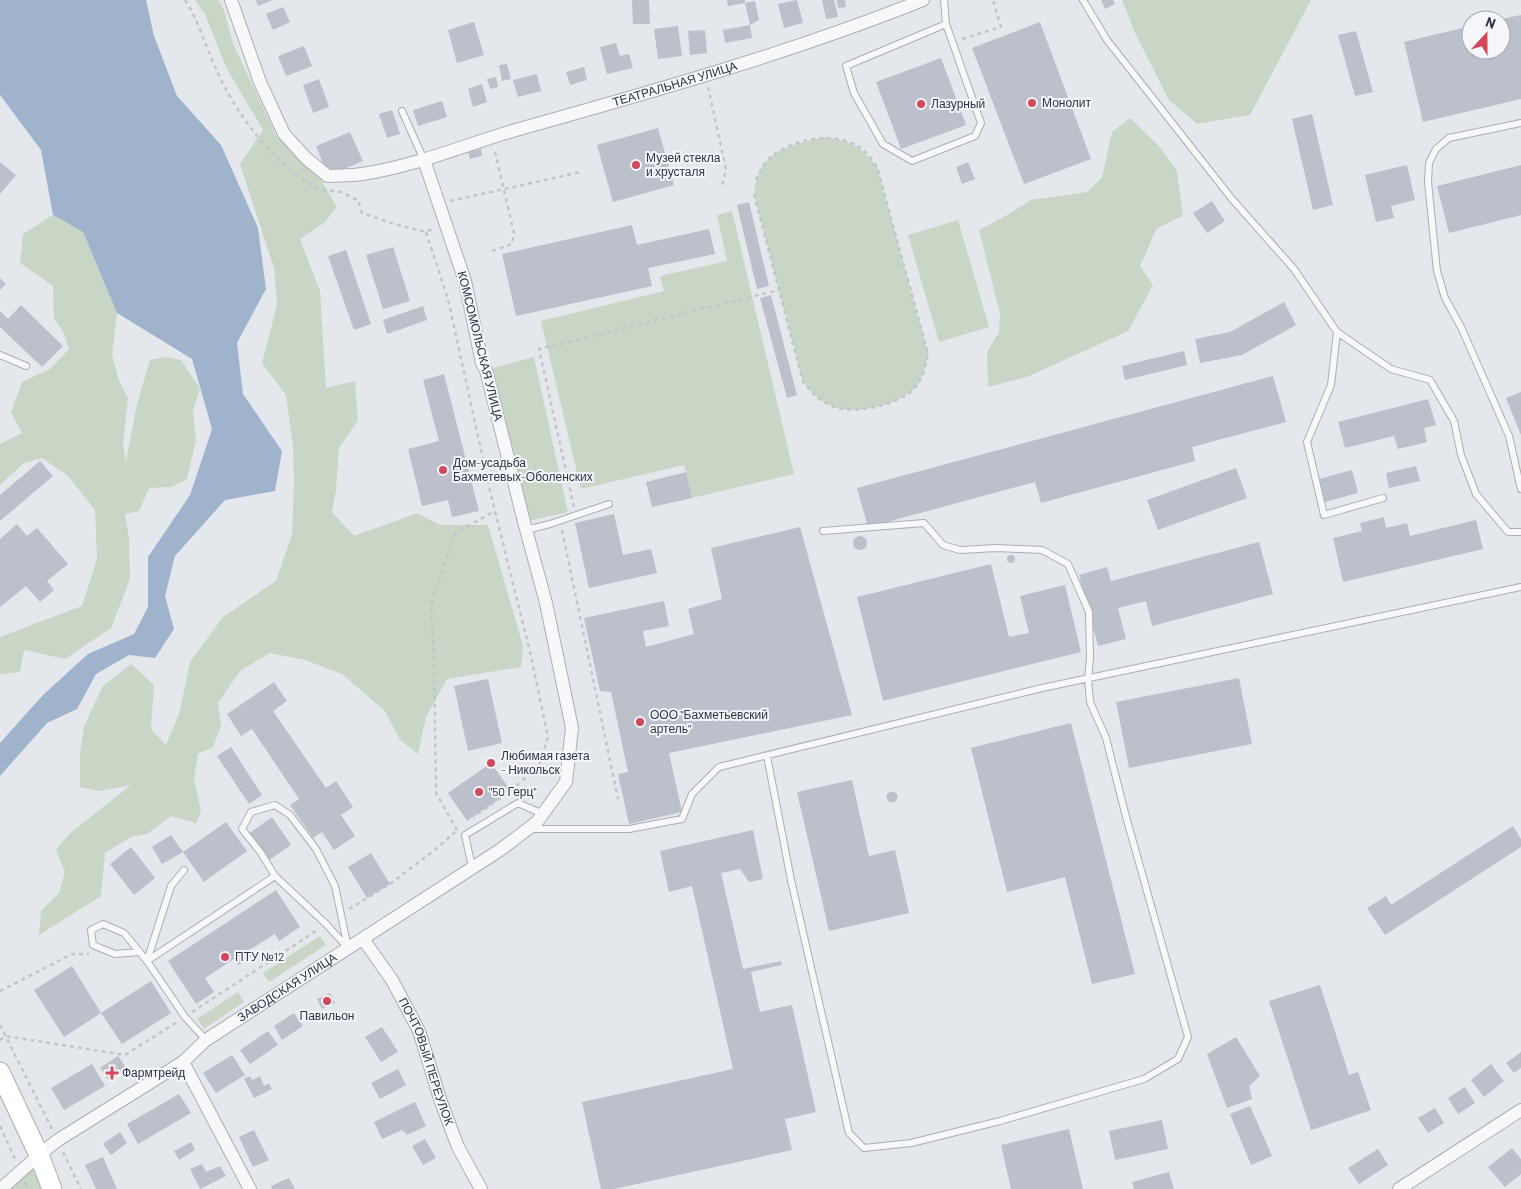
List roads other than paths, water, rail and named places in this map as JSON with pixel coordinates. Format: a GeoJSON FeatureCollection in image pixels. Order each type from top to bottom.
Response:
{"type":"FeatureCollection","features":[{"type":"Feature","properties":{"kind":"main road"},"geometry":{"type":"LineString","coordinates":[[0,1072],[52,1189]]}},
{"type":"Feature","properties":{"kind":"street"},"geometry":{"type":"LineString","coordinates":[[231,0],[260,82],[284,134],[308,159],[328,176],[361,174],[424,160]]}},
{"type":"Feature","properties":{"kind":"street","name":"ТЕАТРАЛЬНАЯ УЛИЦА"},"geometry":{"type":"LineString","coordinates":[[424,160],[491,137],[706,76],[860,25],[923,0]]}},
{"type":"Feature","properties":{"kind":"street","name":"КОМСОМОЛЬСКАЯ УЛИЦА"},"geometry":{"type":"LineString","coordinates":[[424,160],[465,281],[482,363],[488,379],[546,603],[572,728],[566,782],[536,821]]}},
{"type":"Feature","properties":{"kind":"street","name":"ЗАВОДСКАЯ УЛИЦА"},"geometry":{"type":"LineString","coordinates":[[1,1189],[38,1155],[58,1140],[183,1062],[206,1040],[500,850],[536,821]]}},
{"type":"Feature","properties":{"kind":"street","name":"ПОЧТОВЫЙ ПЕРЕУЛОК"},"geometry":{"type":"LineString","coordinates":[[363,939],[392,980],[418,1031],[458,1147],[481,1189]]}},
{"type":"Feature","properties":{"kind":"street"},"geometry":{"type":"LineString","coordinates":[[183,1062],[250,1189]]}},
{"type":"Feature","properties":{"kind":"street"},"geometry":{"type":"LineString","coordinates":[[1399,1189],[1521,1110]]}},
{"type":"Feature","properties":{"kind":"lane"},"geometry":{"type":"LineString","coordinates":[[944,0],[946,24],[981,123],[975,136],[912,161],[883,144],[854,93],[846,66],[946,24]]}},
{"type":"Feature","properties":{"kind":"lane"},"geometry":{"type":"LineString","coordinates":[[1083,0],[1107,40],[1232,199],[1294,269],[1337,332],[1391,369],[1430,380],[1454,421],[1460,455],[1476,494],[1508,532],[1521,532]]}},
{"type":"Feature","properties":{"kind":"lane"},"geometry":{"type":"LineString","coordinates":[[402,111],[424,160]]}},
{"type":"Feature","properties":{"kind":"lane"},"geometry":{"type":"LineString","coordinates":[[1521,123],[1449,138],[1436,149],[1429,162],[1428,182],[1437,271],[1445,298],[1461,326],[1510,436],[1521,489]]}},
{"type":"Feature","properties":{"kind":"lane"},"geometry":{"type":"LineString","coordinates":[[1337,332],[1331,385],[1307,442],[1324,515],[1383,498]]}},
{"type":"Feature","properties":{"kind":"lane"},"geometry":{"type":"LineString","coordinates":[[0,355],[26,366]]}},
{"type":"Feature","properties":{"kind":"lane"},"geometry":{"type":"LineString","coordinates":[[526,530],[576,516],[609,504]]}},
{"type":"Feature","properties":{"kind":"lane"},"geometry":{"type":"LineString","coordinates":[[767,756],[791,880],[849,1133],[864,1148],[911,1143],[1000,1121],[1144,1079],[1178,1059],[1188,1037],[1125,813],[1106,738],[1090,702],[1088,678],[1090,658],[1089,612],[1068,564],[1042,550],[997,548],[960,550],[942,545],[924,523],[823,531]]}},
{"type":"Feature","properties":{"kind":"lane"},"geometry":{"type":"LineString","coordinates":[[472,867],[465,835],[518,803],[536,821],[630,829],[682,819],[692,794],[719,768],[1032,690],[1521,587]]}},
{"type":"Feature","properties":{"kind":"lane"},"geometry":{"type":"LineString","coordinates":[[276,805],[290,815],[316,849],[335,886],[348,948],[326,924],[274,876],[261,853],[242,829],[252,812],[276,805]]}},
{"type":"Feature","properties":{"kind":"lane"},"geometry":{"type":"LineString","coordinates":[[147,961],[171,886],[184,870]]}},
{"type":"Feature","properties":{"kind":"lane"},"geometry":{"type":"LineString","coordinates":[[147,961],[274,876]]}},
{"type":"Feature","properties":{"kind":"lane"},"geometry":{"type":"LineString","coordinates":[[139,952],[115,954],[93,944],[92,930],[103,924],[124,933],[147,961],[186,1016],[206,1040]]}},
{"type":"Feature","properties":{"kind":"water"},"geometry":{"type":"Polygon","coordinates":[[[0,0],[146,0],[154,36],[177,96],[221,145],[258,228],[266,289],[237,343],[243,394],[282,451],[275,491],[225,500],[175,556],[165,596],[174,629],[155,658],[129,655],[96,674],[77,709],[47,723],[0,776],[0,743],[43,695],[88,654],[134,634],[148,607],[148,557],[190,495],[212,429],[192,359],[117,313],[83,232],[53,215],[41,150],[0,95],[0,0]]]}},
{"type":"Feature","properties":{"kind":"place","name":"Монолит"},"geometry":{"type":"Point","coordinates":[1032,103]}},
{"type":"Feature","properties":{"kind":"place","name":"Лазурный"},"geometry":{"type":"Point","coordinates":[921,104]}},
{"type":"Feature","properties":{"kind":"place","name":"Музей стекла и хрусталя"},"geometry":{"type":"Point","coordinates":[636,165]}},
{"type":"Feature","properties":{"kind":"place","name":"Дом-усадьба Бахметевых-Оболенских"},"geometry":{"type":"Point","coordinates":[443,470]}},
{"type":"Feature","properties":{"kind":"place","name":"ООО \"Бахметьевский артель\""},"geometry":{"type":"Point","coordinates":[640,722]}},
{"type":"Feature","properties":{"kind":"place","name":"Любимая газета - Никольск"},"geometry":{"type":"Point","coordinates":[491,763]}},
{"type":"Feature","properties":{"kind":"place","name":"\"50 Герц\""},"geometry":{"type":"Point","coordinates":[479,792]}},
{"type":"Feature","properties":{"kind":"place","name":"ПТУ №12"},"geometry":{"type":"Point","coordinates":[225,957]}},
{"type":"Feature","properties":{"kind":"place","name":"Павильон"},"geometry":{"type":"Point","coordinates":[327,1001]}},
{"type":"Feature","properties":{"kind":"place","name":"Фармтрейд"},"geometry":{"type":"Point","coordinates":[112,1073]}}]}
